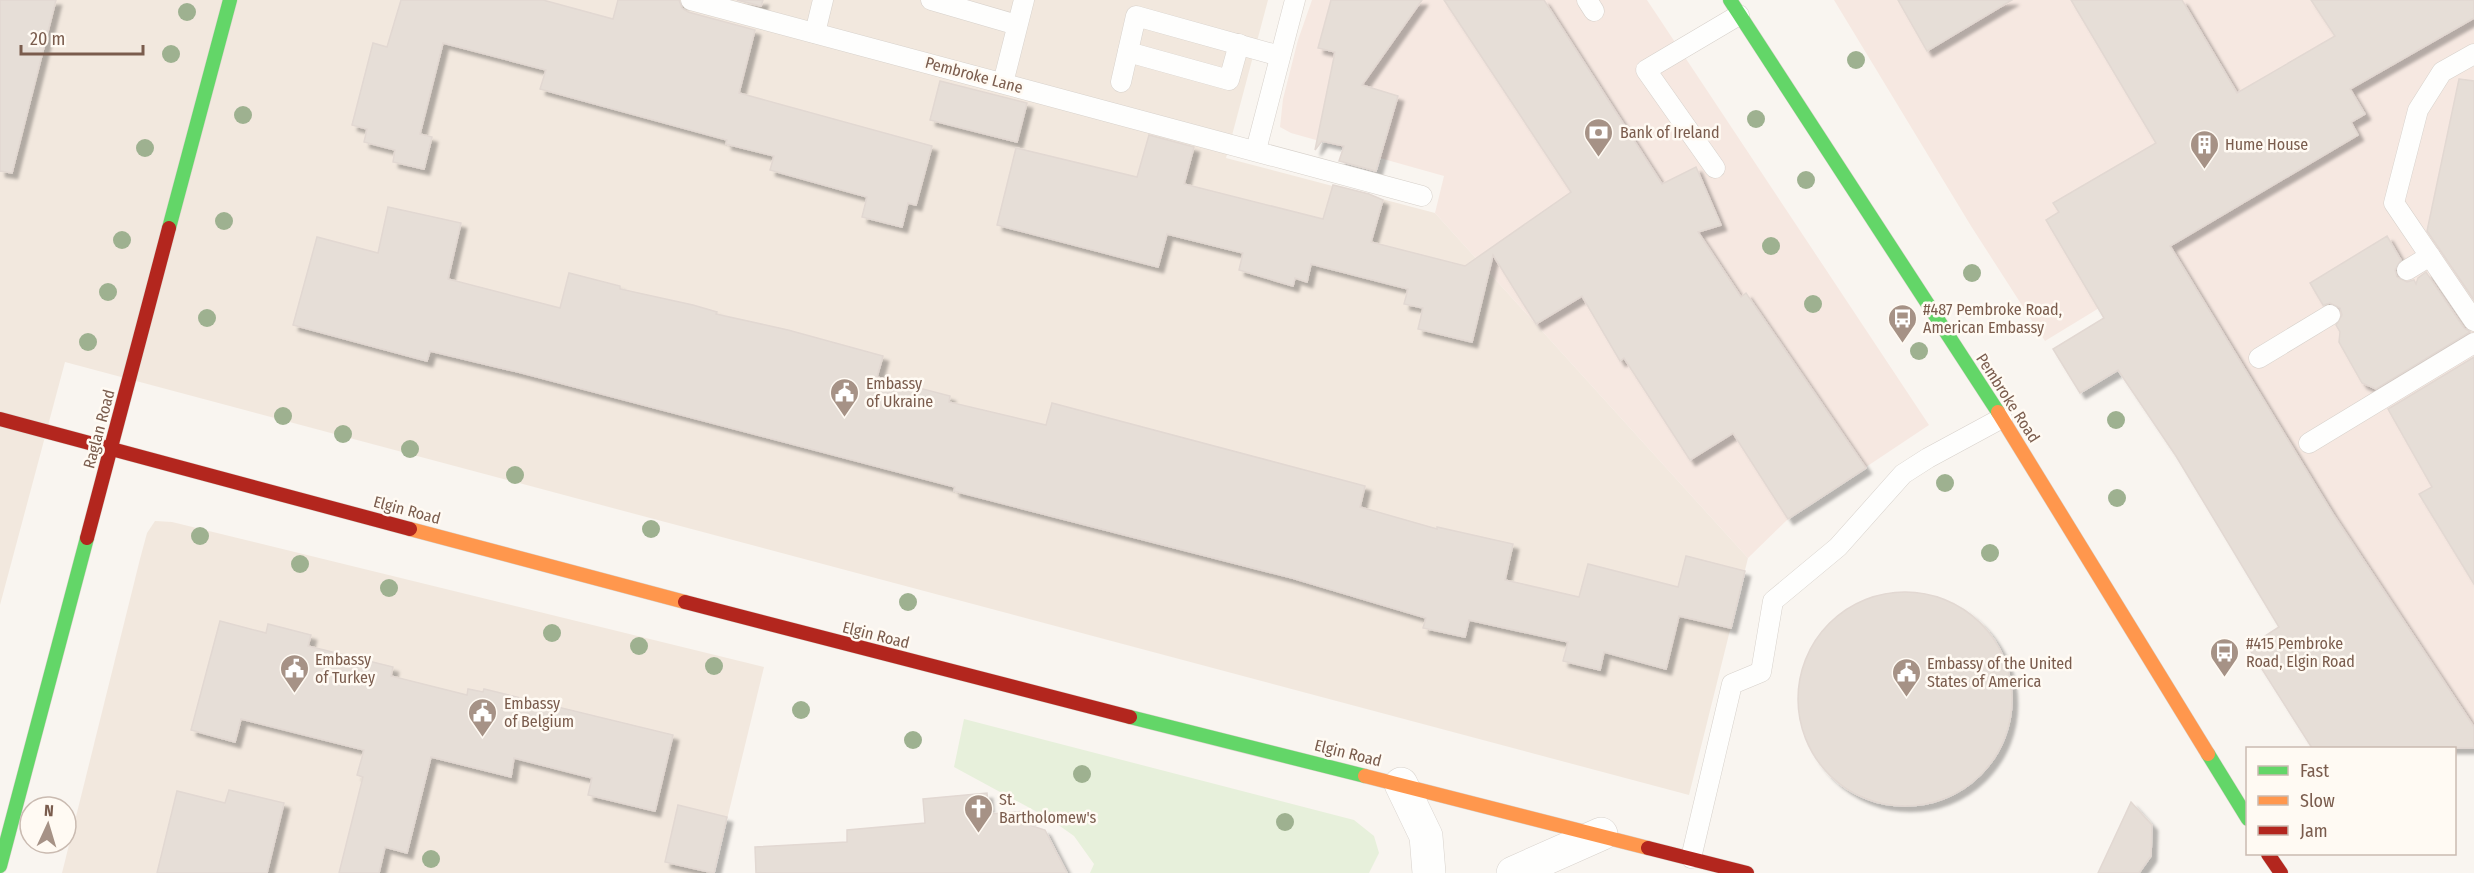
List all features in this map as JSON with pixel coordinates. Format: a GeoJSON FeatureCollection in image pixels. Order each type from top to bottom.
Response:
{"type":"FeatureCollection","features":[{"type":"Feature","properties":{"kind":"street","name":"Raglan Road"},"geometry":{"type":"LineString","coordinates":[[0,866],[230,0]]}},
{"type":"Feature","properties":{"kind":"street","name":"Pembroke Road"},"geometry":{"type":"LineString","coordinates":[[1735,8],[2002,418],[2246,817]]}},
{"type":"Feature","properties":{"kind":"street","name":"Elgin Road"},"geometry":{"type":"LineString","coordinates":[[0,419],[845,645],[1601,834],[1747,873]]}},
{"type":"Feature","properties":{"kind":"street"},"geometry":{"type":"LineString","coordinates":[[1401,784],[1426,836],[1429,873]]}},
{"type":"Feature","properties":{"kind":"street"},"geometry":{"type":"LineString","coordinates":[[1513,873],[1601,834]]}},
{"type":"Feature","properties":{"kind":"street"},"geometry":{"type":"LineString","coordinates":[[2269,855],[2281,873]]}},
{"type":"Feature","properties":{"kind":"lane","name":"Pembroke Lane"},"geometry":{"type":"LineString","coordinates":[[691,0],[1422,196]]}},
{"type":"Feature","properties":{"kind":"lane"},"geometry":{"type":"LineString","coordinates":[[815,33],[823,0]]}},
{"type":"Feature","properties":{"kind":"lane"},"geometry":{"type":"LineString","coordinates":[[931,0],[1017,25]]}},
{"type":"Feature","properties":{"kind":"lane"},"geometry":{"type":"LineString","coordinates":[[1003,83],[1023,0]]}},
{"type":"Feature","properties":{"kind":"lane"},"geometry":{"type":"LineString","coordinates":[[1256,150],[1295,0]]}},
{"type":"Feature","properties":{"kind":"lane"},"geometry":{"type":"LineString","coordinates":[[1715,168],[1646,70],[1735,8]]}},
{"type":"Feature","properties":{"kind":"lane"},"geometry":{"type":"LineString","coordinates":[[1121,82],[1136,16],[1281,56]]}},
{"type":"Feature","properties":{"kind":"lane"},"geometry":{"type":"LineString","coordinates":[[1128,52],[1228,80],[1239,44]]}},
{"type":"Feature","properties":{"kind":"lane"},"geometry":{"type":"LineString","coordinates":[[2474,54],[2442,72],[2418,110],[2394,202],[2474,321]]}},
{"type":"Feature","properties":{"kind":"lane"},"geometry":{"type":"LineString","coordinates":[[2408,270],[2430,256]]}},
{"type":"Feature","properties":{"kind":"lane"},"geometry":{"type":"LineString","coordinates":[[2259,358],[2330,315]]}},
{"type":"Feature","properties":{"kind":"lane"},"geometry":{"type":"LineString","coordinates":[[2308,443],[2474,343]]}},
{"type":"Feature","properties":{"kind":"lane"},"geometry":{"type":"LineString","coordinates":[[1691,858],[1732,684],[1761,672],[1773,601],[1838,547],[1903,474],[2002,418]]}},
{"type":"Feature","properties":{"kind":"shaded area"},"geometry":{"type":"Polygon","coordinates":[[[0,0],[1268,0],[1226,158],[1435,213],[1748,558],[1689,795],[65,362],[0,605],[0,0]]]}},
{"type":"Feature","properties":{"kind":"shaded area"},"geometry":{"type":"Polygon","coordinates":[[[1312,0],[1647,0],[1929,425],[1788,519],[1748,558],[1435,213],[1444,176],[1291,133],[1280,127],[1283,99],[1298,40],[1312,0]]]}},
{"type":"Feature","properties":{"kind":"shaded area"},"geometry":{"type":"Polygon","coordinates":[[[1834,0],[2474,0],[2474,727],[2333,514],[2184,268],[2173,263],[2045,341],[1971,226],[1834,0]]]}},
{"type":"Feature","properties":{"kind":"shaded area"},"geometry":{"type":"Polygon","coordinates":[[[155,521],[172,522],[764,667],[714,873],[62,873],[66,855],[78,855],[78,809],[147,533],[155,521]]]}},
{"type":"Feature","properties":{"kind":"green space"},"geometry":{"type":"Polygon","coordinates":[[[964,719],[1354,820],[1374,836],[1379,853],[1369,873],[1090,873],[1094,864],[1074,836],[1050,819],[954,767],[964,719]]]}},
{"type":"Feature","properties":{"kind":"building"},"geometry":{"type":"Polygon","coordinates":[[[0,0],[56,0],[12,173],[0,171],[0,0]]]}},
{"type":"Feature","properties":{"kind":"building"},"geometry":{"type":"Polygon","coordinates":[[[401,0],[543,0],[613,19],[618,0],[679,0],[682,8],[688,12],[755,30],[739,93],[932,146],[916,205],[908,203],[902,227],[862,217],[867,197],[770,170],[774,156],[726,144],[727,140],[540,89],[546,70],[443,43],[420,134],[432,137],[424,169],[393,162],[395,150],[364,142],[367,129],[352,125],[373,43],[387,47],[401,0]]]}},
{"type":"Feature","properties":{"kind":"building"},"geometry":{"type":"Polygon","coordinates":[[[737,0],[763,0],[761,6],[737,0]]]}},
{"type":"Feature","properties":{"kind":"building"},"geometry":{"type":"Polygon","coordinates":[[[1331,0],[1422,0],[1362,85],[1398,96],[1376,171],[1339,161],[1344,146],[1322,141],[1315,150],[1335,52],[1318,48],[1331,0]]]}},
{"type":"Feature","properties":{"kind":"building"},"geometry":{"type":"Polygon","coordinates":[[[1444,0],[1544,0],[1662,184],[1696,167],[1721,225],[1698,232],[1741,297],[1746,293],[1866,468],[1788,519],[1733,433],[1690,460],[1624,358],[1620,361],[1582,296],[1536,324],[1493,255],[1472,342],[1418,329],[1423,308],[1404,304],[1408,289],[1311,264],[1307,282],[1295,278],[1293,286],[1239,270],[1243,253],[1167,234],[1158,267],[997,225],[1016,148],[1137,177],[1149,135],[1194,147],[1184,184],[1323,219],[1333,185],[1369,194],[1383,200],[1371,242],[1465,266],[1571,192],[1444,0]]]}},
{"type":"Feature","properties":{"kind":"building"},"geometry":{"type":"Polygon","coordinates":[[[1898,0],[2012,0],[1927,51],[1898,0]]]}},
{"type":"Feature","properties":{"kind":"building"},"geometry":{"type":"Polygon","coordinates":[[[2071,0],[2182,0],[2237,93],[2335,36],[2311,0],[2474,0],[2474,18],[2350,89],[2365,114],[2351,122],[2358,135],[2170,246],[2333,514],[2474,727],[2474,748],[2311,747],[2248,647],[2279,627],[2176,456],[2118,370],[2080,393],[2053,349],[2104,318],[2046,220],[2059,212],[2053,203],[2156,143],[2071,0]]]}},
{"type":"Feature","properties":{"kind":"building"},"geometry":{"type":"Polygon","coordinates":[[[2459,79],[2474,81],[2474,300],[2427,231],[2459,79]]]}},
{"type":"Feature","properties":{"kind":"building"},"geometry":{"type":"Polygon","coordinates":[[[940,81],[1027,103],[1017,142],[930,120],[940,81]]]}},
{"type":"Feature","properties":{"kind":"building"},"geometry":{"type":"Polygon","coordinates":[[[388,207],[461,223],[448,279],[560,308],[569,273],[620,286],[620,289],[693,305],[717,312],[716,314],[788,330],[883,356],[877,377],[950,396],[949,402],[1046,425],[1052,403],[1365,486],[1360,507],[1437,529],[1437,527],[1513,544],[1505,580],[1579,597],[1588,564],[1678,587],[1686,556],[1745,571],[1731,628],[1679,616],[1666,669],[1604,652],[1600,670],[1563,661],[1568,642],[1469,620],[1465,637],[1423,628],[1426,618],[1292,578],[954,491],[955,487],[522,373],[430,351],[427,361],[293,325],[317,237],[378,253],[388,207]]]}},
{"type":"Feature","properties":{"kind":"building"},"geometry":{"type":"Polygon","coordinates":[[[2387,236],[2401,260],[2395,270],[2397,277],[2407,282],[2414,280],[2416,284],[2418,278],[2426,272],[2464,328],[2470,332],[2376,389],[2362,383],[2339,342],[2340,332],[2336,325],[2342,315],[2340,308],[2330,303],[2323,305],[2310,283],[2387,236]]]}},
{"type":"Feature","properties":{"kind":"building"},"geometry":{"type":"Polygon","coordinates":[[[2474,357],[2474,584],[2419,494],[2432,487],[2388,409],[2474,357]]]}},
{"type":"Feature","properties":{"kind":"building","name":"Embassy of the United States of America"},"geometry":{"type":"Polygon","coordinates":[[[1895,592],[1915,592],[1946,600],[1965,610],[1981,623],[1994,639],[2004,658],[2010,678],[2012,699],[2010,720],[2004,740],[1994,759],[1981,775],[1965,788],[1936,802],[1915,806],[1895,806],[1874,802],[1845,788],[1822,767],[1802,730],[1798,709],[1798,689],[1802,668],[1816,639],[1837,616],[1874,596],[1895,592]]]}},
{"type":"Feature","properties":{"kind":"building"},"geometry":{"type":"Polygon","coordinates":[[[220,621],[266,633],[268,624],[311,635],[308,646],[393,667],[391,676],[467,695],[468,689],[483,692],[484,689],[673,735],[655,811],[588,795],[592,778],[514,758],[511,777],[431,757],[407,853],[385,847],[379,873],[339,873],[363,777],[357,775],[364,750],[241,719],[235,742],[191,730],[220,621]]]}},
{"type":"Feature","properties":{"kind":"building"},"geometry":{"type":"Polygon","coordinates":[[[229,790],[284,803],[267,873],[157,873],[177,791],[225,803],[229,790]]]}},
{"type":"Feature","properties":{"kind":"building","name":"St. Bartholomew's"},"geometry":{"type":"Polygon","coordinates":[[[987,793],[989,814],[1027,811],[1029,825],[1045,830],[1067,873],[756,873],[755,847],[847,842],[847,830],[925,823],[923,799],[987,793]]]}},
{"type":"Feature","properties":{"kind":"building"},"geometry":{"type":"Polygon","coordinates":[[[2131,802],[2152,825],[2151,856],[2139,873],[2098,873],[2131,802]]]}},
{"type":"Feature","properties":{"kind":"building"},"geometry":{"type":"Polygon","coordinates":[[[678,805],[727,817],[714,873],[665,862],[678,805]]]}},
{"type":"Feature","properties":{"kind":"traffic: fast"},"geometry":{"type":"LineString","coordinates":[[169,228],[230,0]]}},
{"type":"Feature","properties":{"kind":"traffic: fast"},"geometry":{"type":"LineString","coordinates":[[1730,0],[1998,412]]}},
{"type":"Feature","properties":{"kind":"traffic: fast"},"geometry":{"type":"LineString","coordinates":[[0,866],[87,538]]}},
{"type":"Feature","properties":{"kind":"traffic: fast"},"geometry":{"type":"LineString","coordinates":[[1130,717],[1365,776]]}},
{"type":"Feature","properties":{"kind":"traffic: fast"},"geometry":{"type":"LineString","coordinates":[[2208,754],[2246,816]]}},
{"type":"Feature","properties":{"kind":"traffic: slow"},"geometry":{"type":"LineString","coordinates":[[1998,412],[2208,754]]}},
{"type":"Feature","properties":{"kind":"traffic: slow"},"geometry":{"type":"LineString","coordinates":[[410,529],[685,602]]}},
{"type":"Feature","properties":{"kind":"traffic: slow"},"geometry":{"type":"LineString","coordinates":[[1365,776],[1648,848]]}},
{"type":"Feature","properties":{"kind":"traffic: jam"},"geometry":{"type":"LineString","coordinates":[[87,538],[169,228]]}},
{"type":"Feature","properties":{"kind":"traffic: jam"},"geometry":{"type":"LineString","coordinates":[[0,419],[410,529]]}},
{"type":"Feature","properties":{"kind":"traffic: jam"},"geometry":{"type":"LineString","coordinates":[[685,602],[1130,717]]}},
{"type":"Feature","properties":{"kind":"traffic: jam"},"geometry":{"type":"LineString","coordinates":[[1648,848],[1747,873]]}},
{"type":"Feature","properties":{"kind":"traffic: jam"},"geometry":{"type":"LineString","coordinates":[[2269,855],[2281,873]]}},
{"type":"Feature","properties":{"kind":"place","name":"Bank of Ireland"},"geometry":{"type":"Point","coordinates":[1599,158]}},
{"type":"Feature","properties":{"kind":"place","name":"Hume House"},"geometry":{"type":"Point","coordinates":[2204,170]}},
{"type":"Feature","properties":{"kind":"place","name":"#487 Pembroke Road, American Embassy"},"geometry":{"type":"Point","coordinates":[1902,344]}},
{"type":"Feature","properties":{"kind":"place","name":"Embassy of Ukraine"},"geometry":{"type":"Point","coordinates":[845,418]}},
{"type":"Feature","properties":{"kind":"place","name":"#415 Pembroke Road, Elgin Road"},"geometry":{"type":"Point","coordinates":[2225,678]}},
{"type":"Feature","properties":{"kind":"place","name":"Embassy of Turkey"},"geometry":{"type":"Point","coordinates":[294,694]}},
{"type":"Feature","properties":{"kind":"place","name":"Embassy of the United States of America"},"geometry":{"type":"Point","coordinates":[1906,698]}},
{"type":"Feature","properties":{"kind":"place","name":"Embassy of Belgium"},"geometry":{"type":"Point","coordinates":[483,738]}},
{"type":"Feature","properties":{"kind":"place","name":"St. Bartholomew's"},"geometry":{"type":"Point","coordinates":[978,834]}}]}
